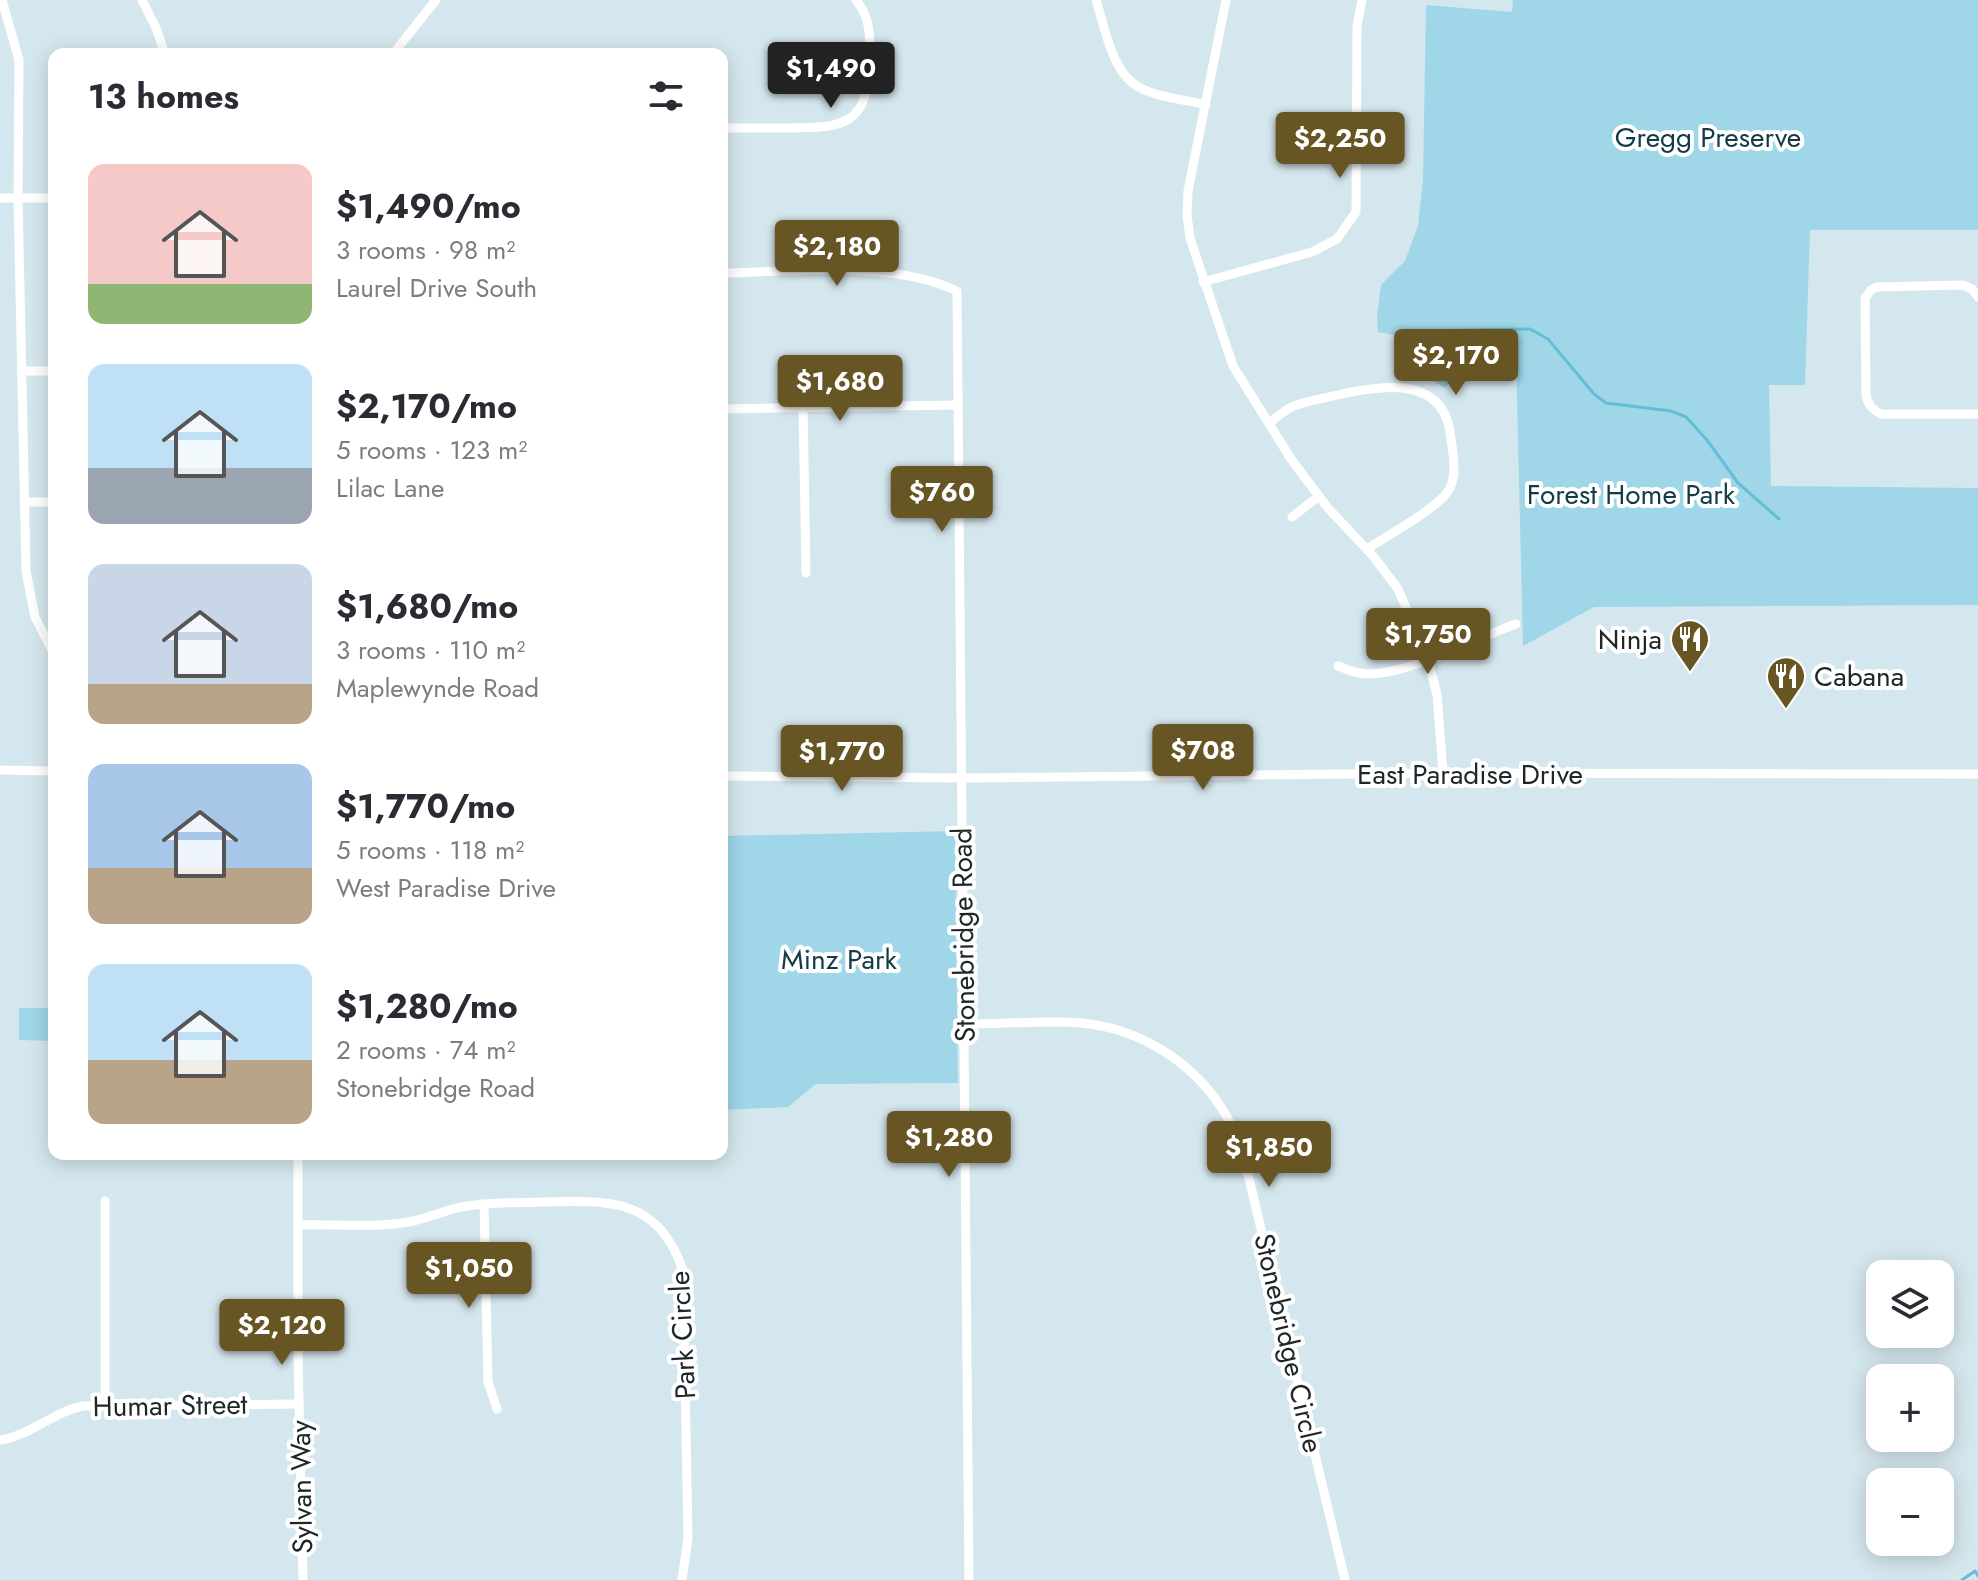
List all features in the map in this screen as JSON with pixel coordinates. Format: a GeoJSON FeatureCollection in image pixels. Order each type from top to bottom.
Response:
{"type":"FeatureCollection","features":[{"type":"Feature","properties":{"kind":"street"},"geometry":{"type":"LineString","coordinates":[[2,0],[19,60],[18,198],[26,571],[35,617],[48,639]]}},
{"type":"Feature","properties":{"kind":"street"},"geometry":{"type":"LineString","coordinates":[[142,0],[162,48]]}},
{"type":"Feature","properties":{"kind":"street"},"geometry":{"type":"LineString","coordinates":[[398,48],[436,0]]}},
{"type":"Feature","properties":{"kind":"street"},"geometry":{"type":"LineString","coordinates":[[728,128],[831,128],[852,118],[862,106],[869,89],[870,24],[856,0]]}},
{"type":"Feature","properties":{"kind":"street"},"geometry":{"type":"LineString","coordinates":[[1096,0],[1115,58],[1130,81],[1150,92],[1206,105]]}},
{"type":"Feature","properties":{"kind":"street"},"geometry":{"type":"LineString","coordinates":[[1226,0],[1188,191],[1190,238],[1233,366],[1291,459],[1398,589],[1428,659],[1437,695],[1443,773]]}},
{"type":"Feature","properties":{"kind":"street"},"geometry":{"type":"LineString","coordinates":[[1203,282],[1312,252],[1337,239],[1356,212],[1357,26],[1362,0]]}},
{"type":"Feature","properties":{"kind":"street"},"geometry":{"type":"LineString","coordinates":[[0,198],[48,198]]}},
{"type":"Feature","properties":{"kind":"street","name":"Stonebridge Road"},"geometry":{"type":"LineString","coordinates":[[728,273],[884,271],[957,291],[969,1580]]}},
{"type":"Feature","properties":{"kind":"street"},"geometry":{"type":"LineString","coordinates":[[1978,297],[1972,289],[1963,285],[1877,287],[1865,298],[1868,404],[1881,414],[1978,414]]}},
{"type":"Feature","properties":{"kind":"street"},"geometry":{"type":"LineString","coordinates":[[21,371],[48,371]]}},
{"type":"Feature","properties":{"kind":"street"},"geometry":{"type":"LineString","coordinates":[[1269,423],[1292,406],[1367,389],[1397,387],[1426,393],[1444,408],[1450,422],[1453,464],[1450,489],[1438,502],[1367,549]]}},
{"type":"Feature","properties":{"kind":"street"},"geometry":{"type":"LineString","coordinates":[[728,409],[957,405]]}},
{"type":"Feature","properties":{"kind":"street"},"geometry":{"type":"LineString","coordinates":[[803,406],[806,573]]}},
{"type":"Feature","properties":{"kind":"street"},"geometry":{"type":"LineString","coordinates":[[1292,517],[1319,496]]}},
{"type":"Feature","properties":{"kind":"street"},"geometry":{"type":"LineString","coordinates":[[24,502],[48,502]]}},
{"type":"Feature","properties":{"kind":"street"},"geometry":{"type":"LineString","coordinates":[[1338,666],[1353,672],[1375,673],[1428,659],[1516,624]]}},
{"type":"Feature","properties":{"kind":"street"},"geometry":{"type":"LineString","coordinates":[[0,770],[48,771]]}},
{"type":"Feature","properties":{"kind":"street","name":"East Paradise Drive"},"geometry":{"type":"LineString","coordinates":[[728,776],[1978,774]]}},
{"type":"Feature","properties":{"kind":"street","name":"Stonebridge Circle"},"geometry":{"type":"LineString","coordinates":[[964,1024],[1079,1023],[1132,1034],[1158,1046],[1188,1068],[1212,1093],[1234,1131],[1251,1184],[1345,1580]]}},
{"type":"Feature","properties":{"kind":"street","name":"Sylvan Way"},"geometry":{"type":"LineString","coordinates":[[298,1160],[303,1580]]}},
{"type":"Feature","properties":{"kind":"street"},"geometry":{"type":"LineString","coordinates":[[105,1201],[105,1405]]}},
{"type":"Feature","properties":{"kind":"street","name":"Park Circle"},"geometry":{"type":"LineString","coordinates":[[298,1225],[406,1222],[459,1207],[484,1204],[602,1201],[626,1206],[663,1231],[675,1246],[683,1271],[688,1538],[682,1580]]}},
{"type":"Feature","properties":{"kind":"street"},"geometry":{"type":"LineString","coordinates":[[484,1204],[488,1382],[497,1409]]}},
{"type":"Feature","properties":{"kind":"street","name":"Humar Street"},"geometry":{"type":"LineString","coordinates":[[0,1440],[13,1438],[70,1408],[299,1404]]}},
{"type":"Feature","properties":{"kind":"green space"},"geometry":{"type":"Polygon","coordinates":[[[1513,0],[1978,0],[1978,230],[1810,230],[1805,385],[1769,385],[1771,486],[1978,488],[1978,605],[1594,607],[1523,646],[1516,356],[1511,340],[1499,334],[1483,345],[1445,388],[1420,373],[1425,340],[1378,332],[1377,316],[1381,285],[1405,261],[1418,226],[1423,179],[1426,5],[1512,12],[1513,0]]]}},
{"type":"Feature","properties":{"kind":"green space","name":"Minz Park"},"geometry":{"type":"Polygon","coordinates":[[[955,831],[958,1083],[816,1084],[788,1107],[728,1110],[728,836],[955,831]]]}},
{"type":"Feature","properties":{"kind":"green space"},"geometry":{"type":"Polygon","coordinates":[[[19,1008],[48,1008],[48,1041],[19,1040],[19,1008]]]}},
{"type":"Feature","properties":{"kind":"waterway"},"geometry":{"type":"LineString","coordinates":[[1423,331],[1530,329],[1548,339],[1594,394],[1606,403],[1671,411],[1686,417],[1738,483],[1779,519]]}},
{"type":"Feature","properties":{"kind":"waterway"},"geometry":{"type":"LineString","coordinates":[[1962,1580],[1975,1571],[1978,1576]]}},
{"type":"Feature","properties":{"kind":"place","name":"Ninja"},"geometry":{"type":"Point","coordinates":[1690,673]}},
{"type":"Feature","properties":{"kind":"place","name":"Cabana"},"geometry":{"type":"Point","coordinates":[1786,710]}},
{"type":"Feature","properties":{"kind":"park label","name":"Gregg Preserve"},"geometry":{"type":"Point","coordinates":[1708,137]}},
{"type":"Feature","properties":{"kind":"park label","name":"Forest Home Park"},"geometry":{"type":"Point","coordinates":[1631,494]}}]}
